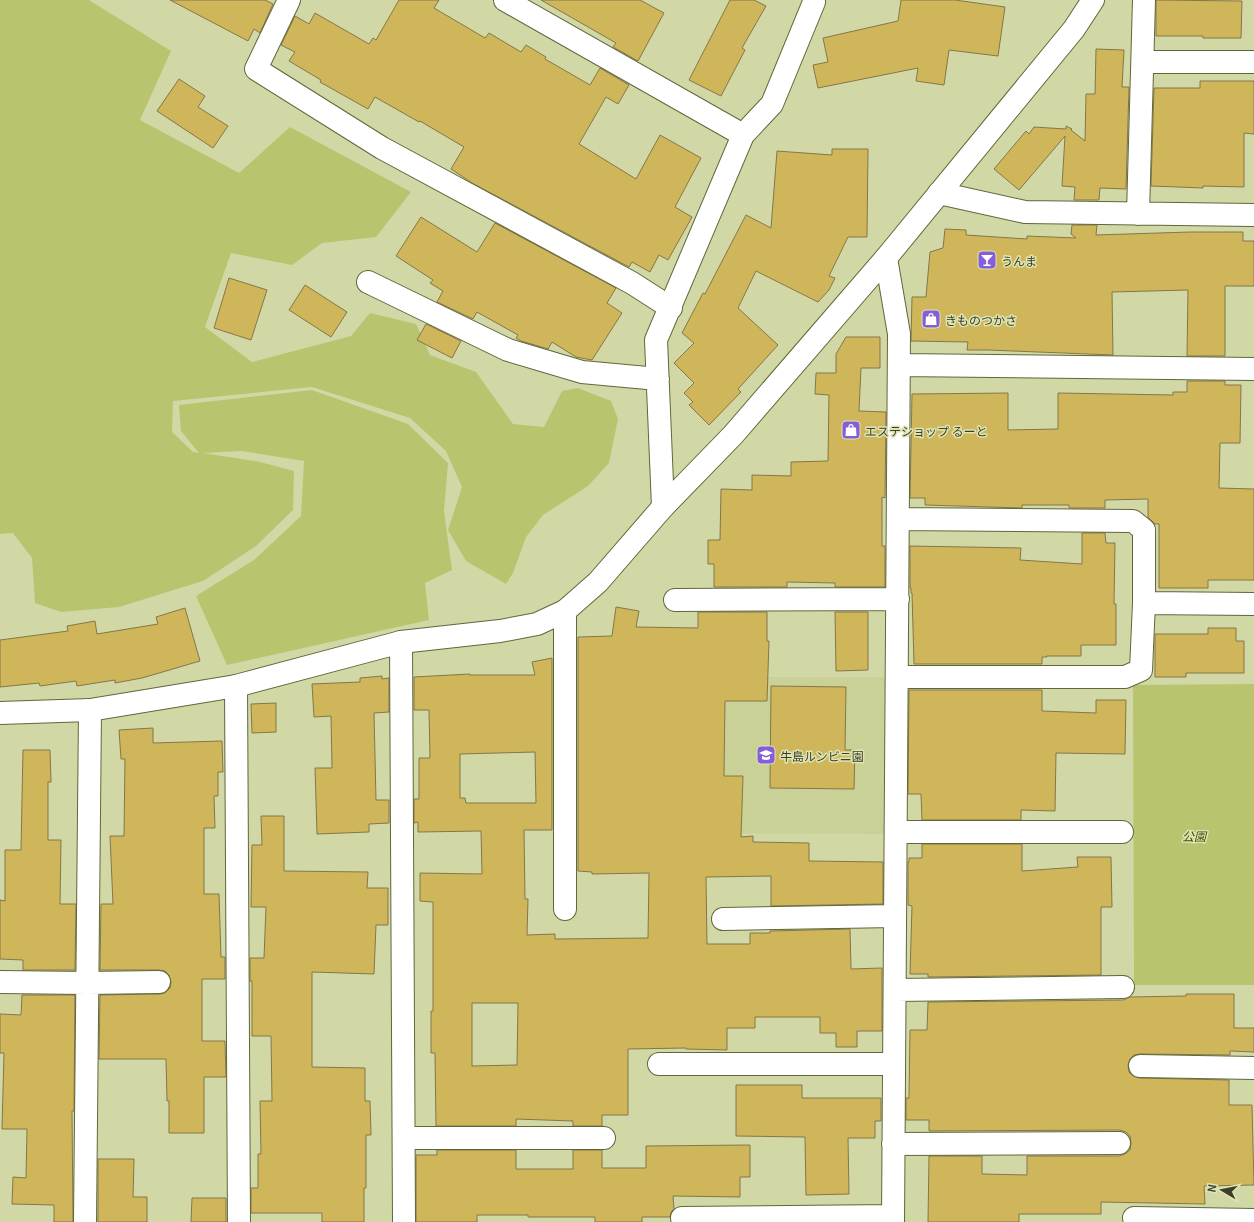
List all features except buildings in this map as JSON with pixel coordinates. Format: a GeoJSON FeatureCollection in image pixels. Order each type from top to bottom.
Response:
{"type":"FeatureCollection","features":[{"type":"Feature","properties":{"kind":"street"},"geometry":{"type":"LineString","coordinates":[[290,0],[256,68],[382,148],[632,283],[671,308]]}},
{"type":"Feature","properties":{"kind":"street"},"geometry":{"type":"LineString","coordinates":[[505,0],[743,135]]}},
{"type":"Feature","properties":{"kind":"street"},"geometry":{"type":"LineString","coordinates":[[0,714],[90,710],[236,686],[401,642],[500,631],[538,624],[565,611],[598,582],[663,507],[733,435],[886,258],[1074,29],[1093,0]]}},
{"type":"Feature","properties":{"kind":"street"},"geometry":{"type":"LineString","coordinates":[[1138,214],[1144,0]]}},
{"type":"Feature","properties":{"kind":"street"},"geometry":{"type":"LineString","coordinates":[[663,507],[656,340],[671,308],[743,135],[772,104],[814,2]]}},
{"type":"Feature","properties":{"kind":"street"},"geometry":{"type":"LineString","coordinates":[[1143,62],[1254,62]]}},
{"type":"Feature","properties":{"kind":"street"},"geometry":{"type":"LineString","coordinates":[[939,193],[1025,212],[1254,215]]}},
{"type":"Feature","properties":{"kind":"street"},"geometry":{"type":"LineString","coordinates":[[682,1218],[893,1219],[899,334],[886,258]]}},
{"type":"Feature","properties":{"kind":"street"},"geometry":{"type":"LineString","coordinates":[[368,282],[508,350],[582,372],[658,379]]}},
{"type":"Feature","properties":{"kind":"street"},"geometry":{"type":"LineString","coordinates":[[899,365],[1254,369]]}},
{"type":"Feature","properties":{"kind":"street"},"geometry":{"type":"LineString","coordinates":[[897,677],[1125,677],[1141,670],[1144,603],[1144,530],[1133,521],[898,519]]}},
{"type":"Feature","properties":{"kind":"street"},"geometry":{"type":"LineString","coordinates":[[675,600],[898,599]]}},
{"type":"Feature","properties":{"kind":"street"},"geometry":{"type":"LineString","coordinates":[[1144,603],[1254,604]]}},
{"type":"Feature","properties":{"kind":"street"},"geometry":{"type":"LineString","coordinates":[[565,611],[565,909]]}},
{"type":"Feature","properties":{"kind":"street"},"geometry":{"type":"LineString","coordinates":[[401,642],[405,1138],[404,1222]]}},
{"type":"Feature","properties":{"kind":"street"},"geometry":{"type":"LineString","coordinates":[[236,686],[239,1222]]}},
{"type":"Feature","properties":{"kind":"street"},"geometry":{"type":"LineString","coordinates":[[85,1222],[90,710]]}},
{"type":"Feature","properties":{"kind":"street"},"geometry":{"type":"LineString","coordinates":[[896,832],[1122,832]]}},
{"type":"Feature","properties":{"kind":"street"},"geometry":{"type":"LineString","coordinates":[[723,919],[895,916]]}},
{"type":"Feature","properties":{"kind":"street"},"geometry":{"type":"LineString","coordinates":[[0,982],[159,982]]}},
{"type":"Feature","properties":{"kind":"street"},"geometry":{"type":"LineString","coordinates":[[895,990],[1123,987]]}},
{"type":"Feature","properties":{"kind":"street"},"geometry":{"type":"LineString","coordinates":[[659,1064],[894,1064]]}},
{"type":"Feature","properties":{"kind":"street"},"geometry":{"type":"LineString","coordinates":[[1140,1066],[1254,1068]]}},
{"type":"Feature","properties":{"kind":"street"},"geometry":{"type":"LineString","coordinates":[[405,1138],[604,1138]]}},
{"type":"Feature","properties":{"kind":"street"},"geometry":{"type":"LineString","coordinates":[[894,1144],[1120,1143]]}},
{"type":"Feature","properties":{"kind":"street"},"geometry":{"type":"LineString","coordinates":[[1134,1218],[1254,1220]]}},
{"type":"Feature","properties":{"kind":"shaded area","name":"牛島ルンビニ園"},"geometry":{"type":"Polygon","coordinates":[[[645,677],[887,677],[886,834],[645,833],[645,677]]]}},
{"type":"Feature","properties":{"kind":"green space"},"geometry":{"type":"Polygon","coordinates":[[[0,0],[89,0],[171,51],[140,120],[239,173],[290,127],[411,192],[376,237],[322,243],[292,265],[231,253],[205,327],[252,362],[351,336],[370,313],[416,324],[430,355],[476,372],[513,424],[544,427],[562,391],[578,388],[611,401],[618,419],[609,463],[588,486],[543,515],[526,537],[513,573],[506,584],[466,561],[448,530],[462,487],[446,451],[410,418],[312,387],[173,401],[172,432],[193,452],[199,453],[181,431],[179,405],[312,390],[408,424],[448,463],[444,511],[452,570],[425,583],[429,620],[227,665],[196,596],[254,560],[301,516],[304,461],[242,451],[203,453],[260,462],[294,471],[293,510],[256,546],[203,581],[119,607],[61,612],[35,603],[32,558],[13,533],[0,534],[0,0]]]}},
{"type":"Feature","properties":{"kind":"green space","name":"公園"},"geometry":{"type":"Polygon","coordinates":[[[1254,684],[1254,985],[1134,985],[1133,685],[1254,684]]]}},
{"type":"Feature","properties":{"kind":"place","name":"うんま"},"geometry":{"type":"Point","coordinates":[987,260]}},
{"type":"Feature","properties":{"kind":"place","name":"きものつかさ"},"geometry":{"type":"Point","coordinates":[931,319]}},
{"type":"Feature","properties":{"kind":"place","name":"エステショップ るーと"},"geometry":{"type":"Point","coordinates":[851,430]}},
{"type":"Feature","properties":{"kind":"place","name":"牛島ルンビニ園"},"geometry":{"type":"Point","coordinates":[766,755]}}]}
